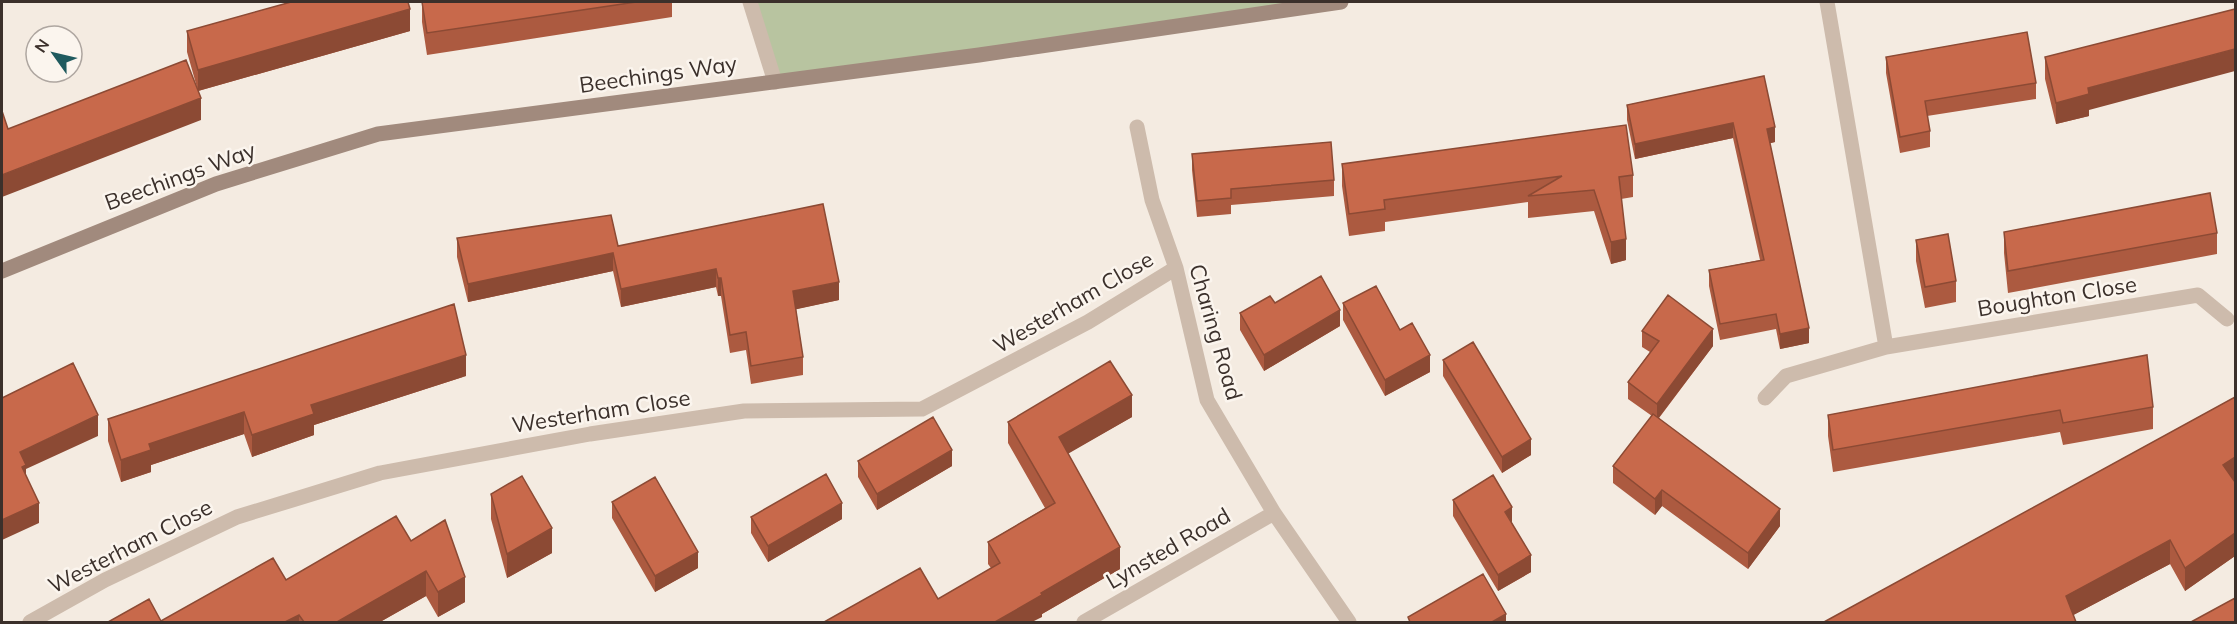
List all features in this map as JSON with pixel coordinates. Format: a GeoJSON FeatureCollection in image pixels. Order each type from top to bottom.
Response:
{"type":"FeatureCollection","features":[{"type":"Feature","properties":{"kind":"street"},"geometry":{"type":"LineString","coordinates":[[750,2],[775,82]]}},
{"type":"Feature","properties":{"kind":"street","name":"Beechings Way"},"geometry":{"type":"LineString","coordinates":[[2,271],[216,184],[378,134],[979,55],[1341,2]]}},
{"type":"Feature","properties":{"kind":"street"},"geometry":{"type":"LineString","coordinates":[[1827,2],[1886,347]]}},
{"type":"Feature","properties":{"kind":"street","name":"Charing Road"},"geometry":{"type":"LineString","coordinates":[[1137,127],[1152,200],[1176,268],[1207,400],[1274,513],[1349,622]]}},
{"type":"Feature","properties":{"kind":"street","name":"Westerham Close"},"geometry":{"type":"LineString","coordinates":[[30,622],[105,580],[237,517],[380,473],[590,434],[744,411],[922,409],[1088,322],[1176,268]]}},
{"type":"Feature","properties":{"kind":"street","name":"Boughton Close"},"geometry":{"type":"LineString","coordinates":[[1765,398],[1786,376],[1886,347],[2198,295],[2227,319]]}},
{"type":"Feature","properties":{"kind":"street","name":"Lynsted Road"},"geometry":{"type":"LineString","coordinates":[[1084,622],[1274,513]]}},
{"type":"Feature","properties":{"kind":"green space"},"geometry":{"type":"Polygon","coordinates":[[[750,2],[1341,2],[775,82],[750,2]]]}},
{"type":"Feature","properties":{"kind":"building"},"geometry":{"type":"Polygon","coordinates":[[[291,2],[408,2],[410,9],[198,70],[187,31],[291,2]]]}},
{"type":"Feature","properties":{"kind":"building"},"geometry":{"type":"Polygon","coordinates":[[[422,2],[636,2],[427,33],[422,2]]]}},
{"type":"Feature","properties":{"kind":"building"},"geometry":{"type":"Polygon","coordinates":[[[2235,9],[2235,49],[2088,88],[2089,94],[2056,103],[2045,57],[2235,9]]]}},
{"type":"Feature","properties":{"kind":"building"},"geometry":{"type":"Polygon","coordinates":[[[2027,32],[2036,83],[1925,101],[1930,131],[1900,137],[1886,57],[2027,32]]]}},
{"type":"Feature","properties":{"kind":"building"},"geometry":{"type":"Polygon","coordinates":[[[186,60],[201,98],[2,175],[2,111],[8,129],[186,60]]]}},
{"type":"Feature","properties":{"kind":"building"},"geometry":{"type":"Polygon","coordinates":[[[1764,76],[1775,127],[1767,129],[1809,328],[1780,334],[1776,314],[1720,324],[1709,270],[1764,260],[1733,123],[1635,144],[1627,105],[1764,76]]]}},
{"type":"Feature","properties":{"kind":"building"},"geometry":{"type":"Polygon","coordinates":[[[1626,125],[1633,175],[1619,177],[1626,239],[1611,242],[1594,190],[1528,196],[1562,176],[1384,200],[1385,209],[1349,214],[1342,164],[1626,125]]]}},
{"type":"Feature","properties":{"kind":"building"},"geometry":{"type":"Polygon","coordinates":[[[1331,142],[1334,180],[1231,189],[1231,198],[1197,201],[1192,154],[1331,142]]]}},
{"type":"Feature","properties":{"kind":"building"},"geometry":{"type":"Polygon","coordinates":[[[2210,193],[2217,233],[2008,271],[2004,232],[2210,193]]]}},
{"type":"Feature","properties":{"kind":"building"},"geometry":{"type":"Polygon","coordinates":[[[823,204],[839,282],[793,291],[803,357],[751,366],[746,332],[730,335],[721,278],[718,278],[716,269],[621,289],[613,253],[468,284],[457,238],[611,215],[618,246],[823,204]]]}},
{"type":"Feature","properties":{"kind":"building"},"geometry":{"type":"Polygon","coordinates":[[[1948,234],[1956,281],[1925,287],[1916,240],[1948,234]]]}},
{"type":"Feature","properties":{"kind":"building"},"geometry":{"type":"Polygon","coordinates":[[[1321,276],[1340,310],[1264,355],[1240,313],[1270,296],[1275,303],[1321,276]]]}},
{"type":"Feature","properties":{"kind":"building"},"geometry":{"type":"Polygon","coordinates":[[[1376,286],[1400,330],[1412,323],[1430,355],[1385,380],[1343,303],[1376,286]]]}},
{"type":"Feature","properties":{"kind":"building"},"geometry":{"type":"Polygon","coordinates":[[[1668,295],[1713,329],[1657,404],[1628,382],[1659,341],[1642,331],[1668,295]]]}},
{"type":"Feature","properties":{"kind":"building"},"geometry":{"type":"Polygon","coordinates":[[[454,304],[466,355],[311,405],[314,414],[252,435],[244,412],[149,444],[151,450],[121,460],[108,419],[454,304]]]}},
{"type":"Feature","properties":{"kind":"building"},"geometry":{"type":"Polygon","coordinates":[[[1473,342],[1531,439],[1502,457],[1443,360],[1473,342]]]}},
{"type":"Feature","properties":{"kind":"building"},"geometry":{"type":"Polygon","coordinates":[[[2147,355],[2153,407],[2063,423],[2060,410],[1833,450],[1828,415],[2147,355]]]}},
{"type":"Feature","properties":{"kind":"building"},"geometry":{"type":"Polygon","coordinates":[[[1110,361],[1132,395],[1059,437],[1120,547],[995,622],[824,622],[920,568],[938,599],[1000,563],[988,542],[1055,503],[1008,422],[1110,361]]]}},
{"type":"Feature","properties":{"kind":"building"},"geometry":{"type":"Polygon","coordinates":[[[73,363],[98,415],[20,452],[26,465],[22,467],[39,503],[2,520],[2,398],[73,363]]]}},
{"type":"Feature","properties":{"kind":"building"},"geometry":{"type":"Polygon","coordinates":[[[2235,397],[2235,457],[2223,465],[2235,482],[2235,533],[2185,568],[2170,540],[2066,596],[2076,622],[1824,622],[2235,397]]]}},
{"type":"Feature","properties":{"kind":"building"},"geometry":{"type":"Polygon","coordinates":[[[1653,414],[1780,509],[1748,553],[1662,490],[1655,499],[1613,466],[1653,414]]]}},
{"type":"Feature","properties":{"kind":"building"},"geometry":{"type":"Polygon","coordinates":[[[933,417],[952,450],[877,494],[858,461],[933,417]]]}},
{"type":"Feature","properties":{"kind":"building"},"geometry":{"type":"Polygon","coordinates":[[[826,474],[842,503],[768,546],[751,517],[826,474]]]}},
{"type":"Feature","properties":{"kind":"building"},"geometry":{"type":"Polygon","coordinates":[[[1493,475],[1512,507],[1505,512],[1531,555],[1498,575],[1453,500],[1493,475]]]}},
{"type":"Feature","properties":{"kind":"building"},"geometry":{"type":"Polygon","coordinates":[[[522,476],[552,528],[507,554],[491,494],[522,476]]]}},
{"type":"Feature","properties":{"kind":"building"},"geometry":{"type":"Polygon","coordinates":[[[655,477],[698,552],[655,576],[612,502],[655,477]]]}},
{"type":"Feature","properties":{"kind":"building"},"geometry":{"type":"Polygon","coordinates":[[[396,516],[411,541],[445,520],[465,577],[438,592],[426,571],[337,622],[304,622],[299,615],[285,622],[108,622],[149,599],[161,621],[273,558],[286,580],[396,516]]]}},
{"type":"Feature","properties":{"kind":"building"},"geometry":{"type":"Polygon","coordinates":[[[1483,574],[1506,614],[1492,622],[1410,622],[1408,617],[1483,574]]]}},
{"type":"Feature","properties":{"kind":"building"},"geometry":{"type":"Polygon","coordinates":[[[2235,598],[2235,622],[2191,622],[2235,598]]]}}]}
